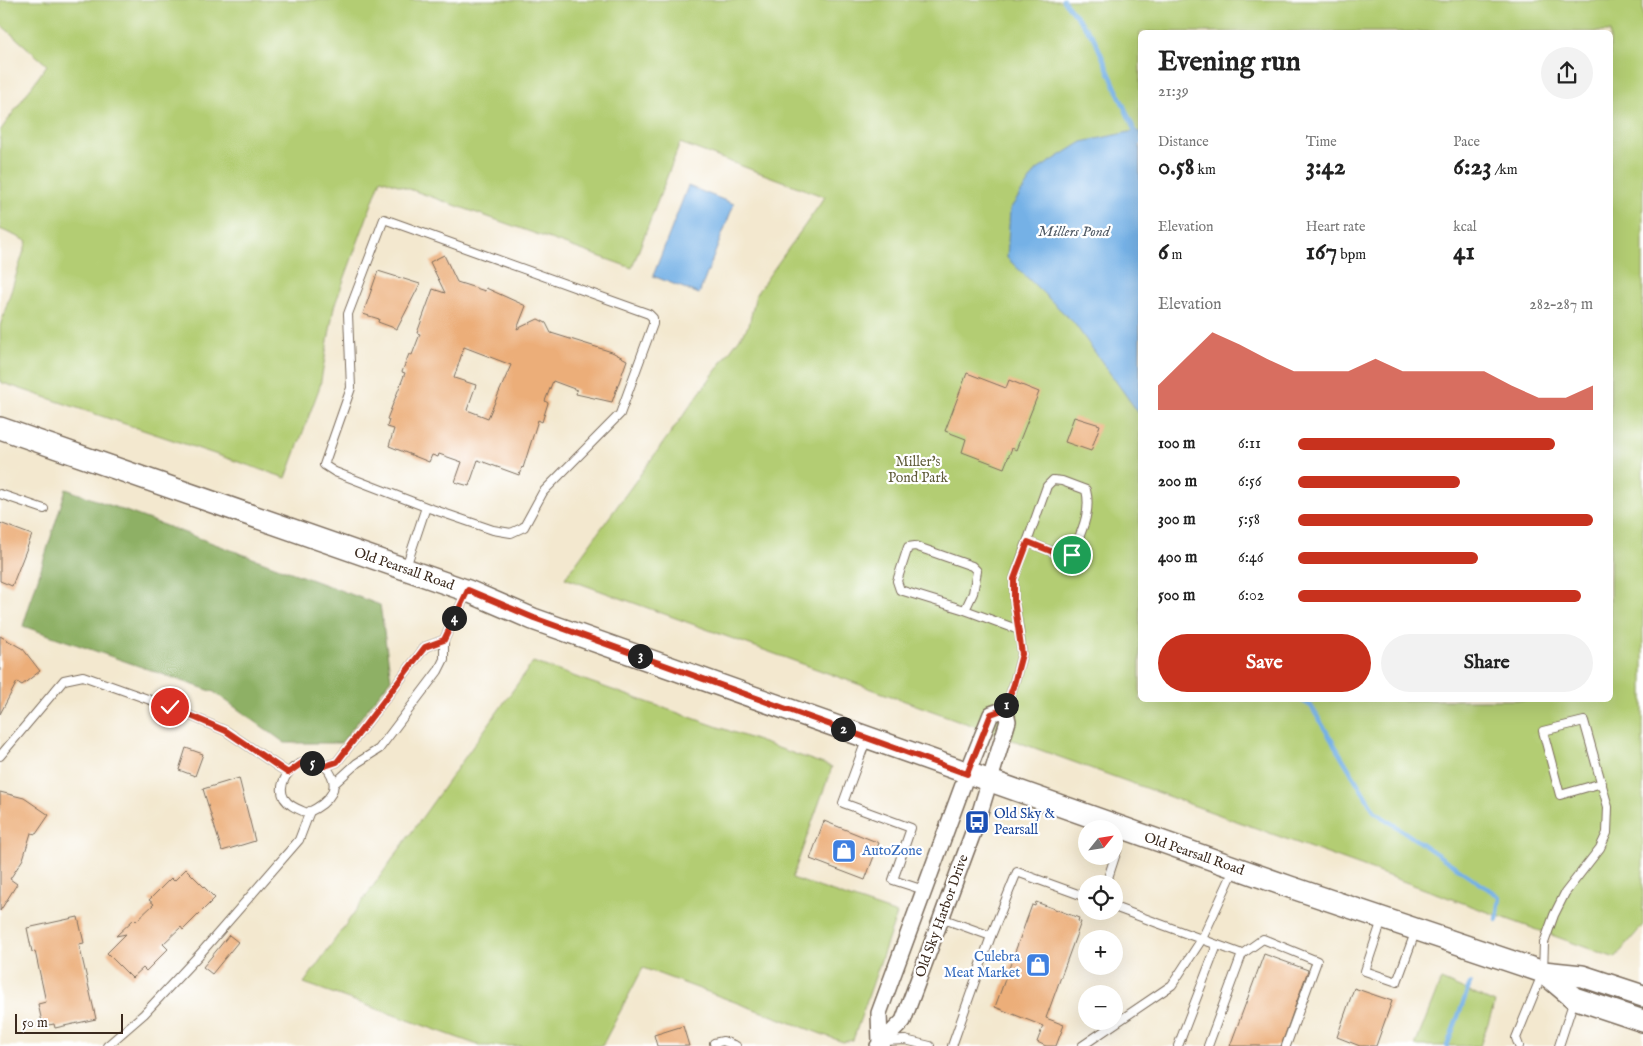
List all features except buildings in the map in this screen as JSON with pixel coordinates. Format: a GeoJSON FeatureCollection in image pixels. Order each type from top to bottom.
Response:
{"type":"FeatureCollection","features":[{"type":"Feature","properties":{"kind":"main road","name":"Old Pearsall Road"},"geometry":{"type":"LineString","coordinates":[[0,428],[468,590],[534,618],[988,782],[1235,868],[1543,972],[1582,976],[1642,992]]}},
{"type":"Feature","properties":{"kind":"main road","name":"Old Pearsall Road"},"geometry":{"type":"LineString","coordinates":[[1543,972],[1574,998],[1643,1021]]}},
{"type":"Feature","properties":{"kind":"street","name":"Old Sky Harbor Drive"},"geometry":{"type":"LineString","coordinates":[[1005,709],[1008,721],[977,822],[903,1021],[879,1044],[879,1013],[967,774],[991,714],[1005,709]]}},
{"type":"Feature","properties":{"kind":"lane"},"geometry":{"type":"LineString","coordinates":[[388,218],[607,298],[649,314],[653,318],[653,324],[641,359],[620,414],[543,492],[524,527],[510,533],[493,530],[426,506],[334,472],[324,465],[351,388],[348,314],[384,219],[388,218]]}},
{"type":"Feature","properties":{"kind":"lane"},"geometry":{"type":"LineString","coordinates":[[1005,709],[1022,654],[1014,600],[1014,579],[1047,486],[1054,480],[1086,490],[1089,501],[1088,512],[1072,555],[1063,556],[1028,542]]}},
{"type":"Feature","properties":{"kind":"lane"},"geometry":{"type":"LineString","coordinates":[[0,494],[44,509]]}},
{"type":"Feature","properties":{"kind":"lane"},"geometry":{"type":"LineString","coordinates":[[405,569],[426,506]]}},
{"type":"Feature","properties":{"kind":"lane"},"geometry":{"type":"LineString","coordinates":[[965,610],[973,593],[977,571],[972,566],[915,546],[908,547],[897,581],[900,590],[965,610],[1019,630]]}},
{"type":"Feature","properties":{"kind":"lane"},"geometry":{"type":"LineString","coordinates":[[444,640],[425,647],[337,762],[325,766],[302,763],[288,773],[282,788],[284,797],[296,809],[307,813],[325,803],[334,784],[378,749],[428,686],[444,659],[444,640],[468,590]]}},
{"type":"Feature","properties":{"kind":"lane"},"geometry":{"type":"LineString","coordinates":[[0,756],[64,680],[84,676],[170,707],[226,731],[288,773]]}},
{"type":"Feature","properties":{"kind":"lane"},"geometry":{"type":"LineString","coordinates":[[1519,1046],[1516,1038],[1543,972],[1544,943],[1554,915],[1565,893],[1600,848],[1607,833],[1608,807],[1602,783],[1584,721],[1543,731],[1560,795],[1602,783]]}},
{"type":"Feature","properties":{"kind":"lane"},"geometry":{"type":"LineString","coordinates":[[867,738],[843,803],[911,828],[893,880],[924,890]]}},
{"type":"Feature","properties":{"kind":"lane"},"geometry":{"type":"LineString","coordinates":[[325,766],[332,774],[334,784]]}},
{"type":"Feature","properties":{"kind":"lane"},"geometry":{"type":"LineString","coordinates":[[107,1046],[144,1014],[200,956],[299,840],[310,811]]}},
{"type":"Feature","properties":{"kind":"lane"},"geometry":{"type":"LineString","coordinates":[[1109,875],[1124,829]]}},
{"type":"Feature","properties":{"kind":"lane"},"geometry":{"type":"LineString","coordinates":[[1082,1046],[1172,986],[1202,939],[1235,868]]}},
{"type":"Feature","properties":{"kind":"lane"},"geometry":{"type":"LineString","coordinates":[[952,1046],[991,936],[1017,872],[1078,894]]}},
{"type":"Feature","properties":{"kind":"lane"},"geometry":{"type":"LineString","coordinates":[[1123,910],[1242,954]]}},
{"type":"Feature","properties":{"kind":"lane"},"geometry":{"type":"LineString","coordinates":[[941,918],[991,936]]}},
{"type":"Feature","properties":{"kind":"lane"},"geometry":{"type":"LineString","coordinates":[[1383,918],[1365,971],[1398,982],[1417,929]]}},
{"type":"Feature","properties":{"kind":"lane"},"geometry":{"type":"LineString","coordinates":[[1208,1046],[1242,954],[1263,939],[1317,961],[1286,1046]]}},
{"type":"Feature","properties":{"kind":"lane"},"geometry":{"type":"LineString","coordinates":[[1178,1046],[1217,945]]}},
{"type":"Feature","properties":{"kind":"lane"},"geometry":{"type":"LineString","coordinates":[[1558,1046],[1574,998]]}},
{"type":"Feature","properties":{"kind":"lane"},"geometry":{"type":"LineString","coordinates":[[879,1044],[905,1040],[930,1046]]}},
{"type":"Feature","properties":{"kind":"lane"},"geometry":{"type":"LineString","coordinates":[[714,1046],[714,1043],[723,1041],[736,1046]]}},
{"type":"Feature","properties":{"kind":"green space","name":"Miller's Pond Park"},"geometry":{"type":"Polygon","coordinates":[[[0,0],[1643,0],[1643,925],[1615,958],[565,578],[749,325],[756,294],[825,197],[680,143],[632,268],[381,179],[334,307],[320,386],[286,478],[0,382],[0,326],[27,241],[0,229],[0,131],[47,65],[0,24],[0,0]]]}},
{"type":"Feature","properties":{"kind":"green space"},"geometry":{"type":"Polygon","coordinates":[[[66,489],[380,605],[391,679],[341,743],[285,743],[214,692],[23,626],[66,489]]]}},
{"type":"Feature","properties":{"kind":"green space"},"geometry":{"type":"Polygon","coordinates":[[[533,662],[832,767],[792,878],[897,914],[853,1040],[843,1042],[643,968],[602,1046],[481,1046],[304,983],[533,662]]]}},
{"type":"Feature","properties":{"kind":"green space"},"geometry":{"type":"Polygon","coordinates":[[[1441,980],[1495,1003],[1480,1046],[1415,1046],[1441,980]]]}},
{"type":"Feature","properties":{"kind":"water","name":"Millers Pond"},"geometry":{"type":"Polygon","coordinates":[[[1138,132],[1138,412],[1074,323],[1007,258],[1010,209],[1037,170],[1082,142],[1138,132]]]}},
{"type":"Feature","properties":{"kind":"water"},"geometry":{"type":"Polygon","coordinates":[[[688,186],[734,204],[699,294],[653,276],[688,186]]]}},
{"type":"Feature","properties":{"kind":"waterway"},"geometry":{"type":"LineString","coordinates":[[1063,0],[1094,38],[1138,138]]}},
{"type":"Feature","properties":{"kind":"waterway"},"geometry":{"type":"LineString","coordinates":[[1304,702],[1311,706],[1375,812],[1500,897],[1497,920]]}},
{"type":"Feature","properties":{"kind":"waterway"},"geometry":{"type":"LineString","coordinates":[[1447,1046],[1470,984]]}},
{"type":"Feature","properties":{"kind":"place","name":"Old Sky & Pearsall"},"geometry":{"type":"Point","coordinates":[977,822]}},
{"type":"Feature","properties":{"kind":"place","name":"AutoZone"},"geometry":{"type":"Point","coordinates":[844,851]}},
{"type":"Feature","properties":{"kind":"place","name":"Culebra Meat Market"},"geometry":{"type":"Point","coordinates":[1038,965]}},
{"type":"Feature","properties":{"kind":"route"},"geometry":{"type":"LineString","coordinates":[[170,707],[226,731],[288,773],[291,769],[302,763],[314,763],[325,766],[337,762],[425,647],[444,640],[468,590],[534,618],[967,774],[991,714],[1005,709],[1022,654],[1014,600],[1014,579],[1028,542],[1063,556],[1072,555]]}}]}
